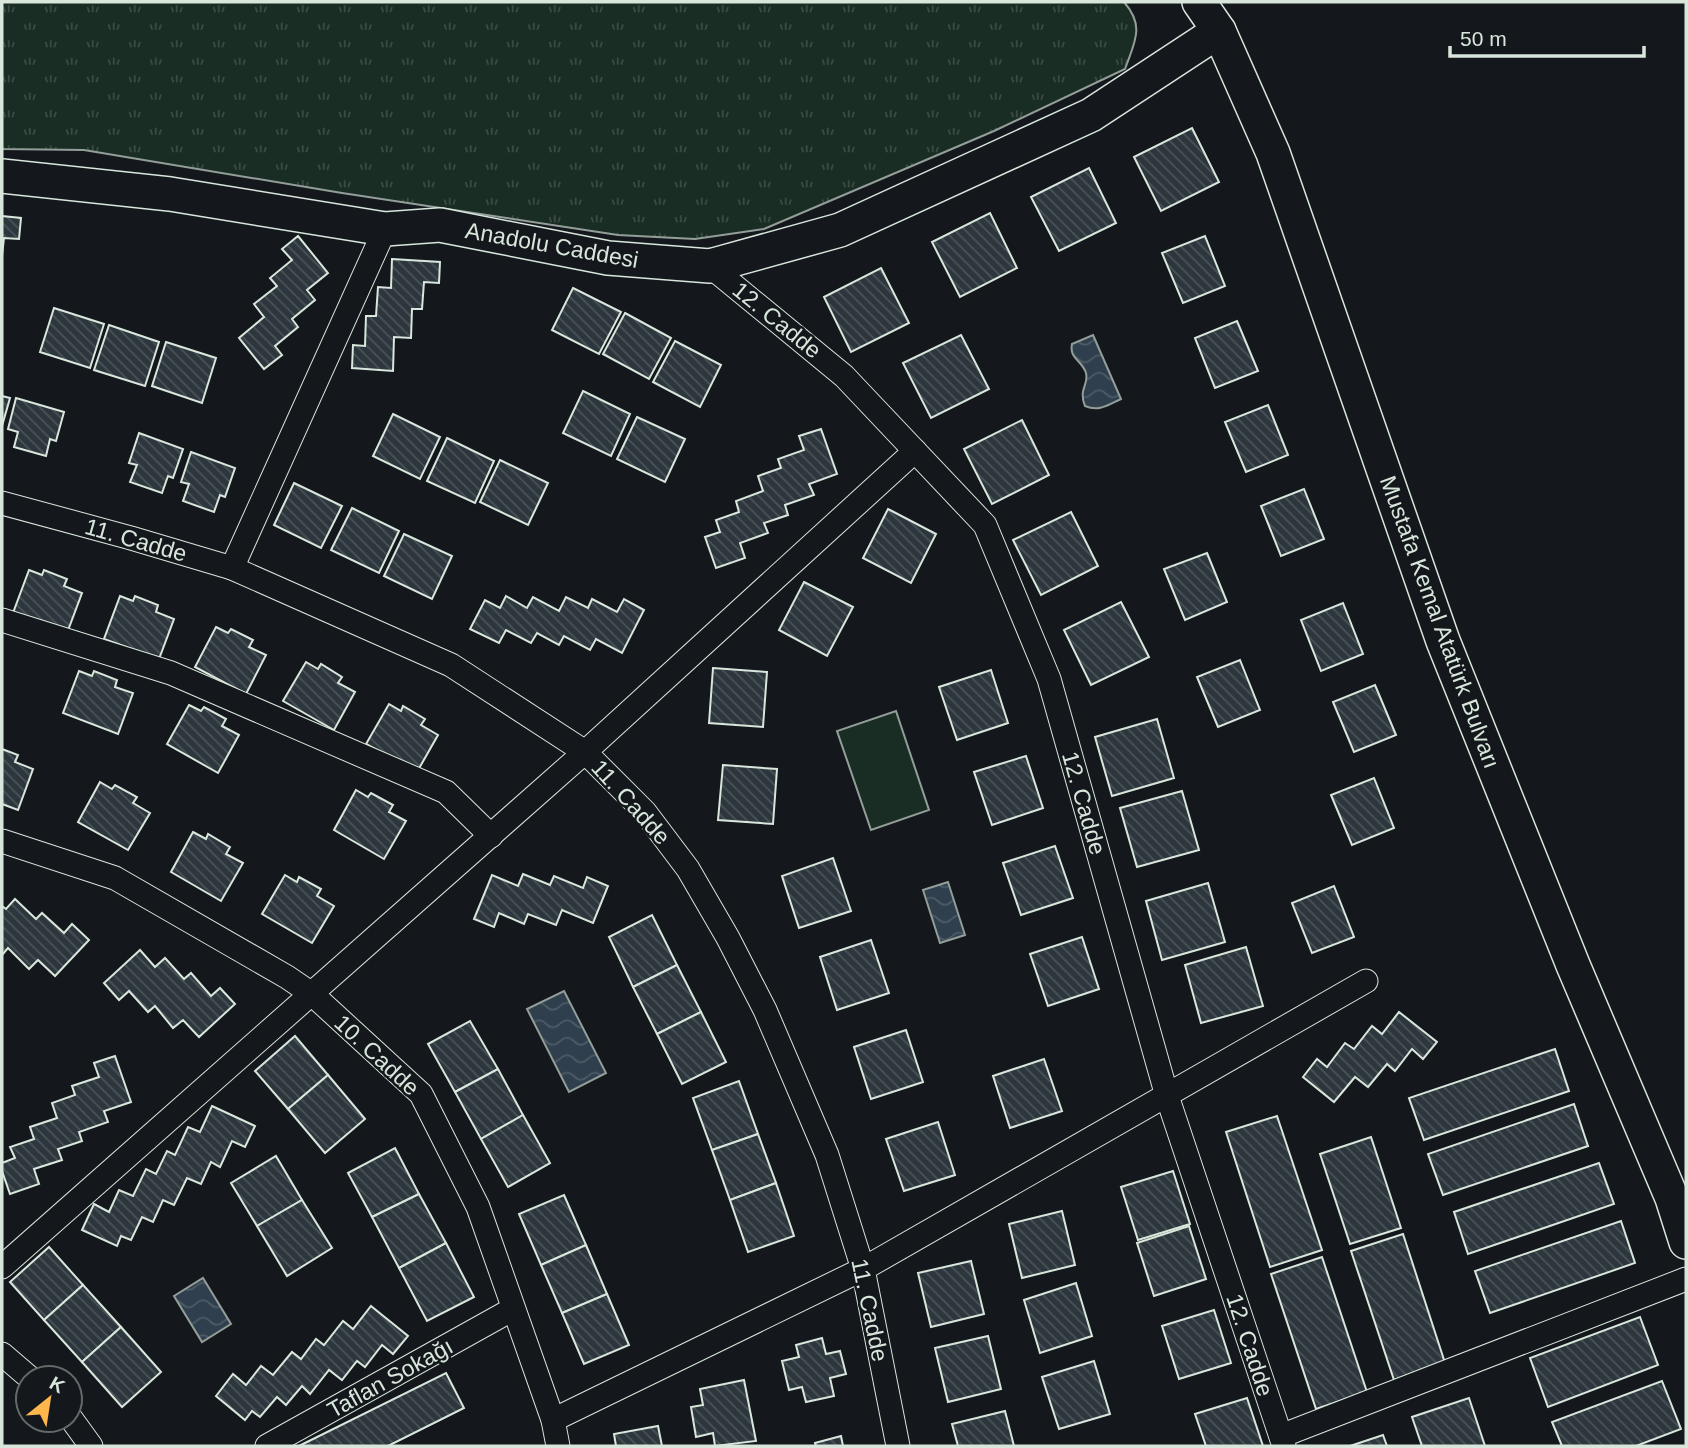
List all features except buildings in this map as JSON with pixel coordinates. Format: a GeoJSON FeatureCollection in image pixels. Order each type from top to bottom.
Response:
{"type":"FeatureCollection","features":[{"type":"Feature","properties":{"kind":"street","name":"Mustafa Kemal Atatürk Bulvarı"},"geometry":{"type":"LineString","coordinates":[[1199,2],[1219,31],[1273,153],[1443,641],[1573,965],[1672,1198],[1686,1242]]}},
{"type":"Feature","properties":{"kind":"street","name":"Anadolu Caddesi"},"geometry":{"type":"LineString","coordinates":[[2,176],[170,194],[385,229],[440,225],[608,258],[710,266],[840,230],[1091,115],[1219,31]]}},
{"type":"Feature","properties":{"kind":"street"},"geometry":{"type":"LineString","coordinates":[[232,568],[385,229]]}},
{"type":"Feature","properties":{"kind":"street","name":"12. Cadde"},"geometry":{"type":"LineString","coordinates":[[710,266],[845,376],[985,525],[1049,679],[1167,1096],[1283,1441]]}},
{"type":"Feature","properties":{"kind":"street"},"geometry":{"type":"LineString","coordinates":[[2,1268],[585,752],[915,452]]}},
{"type":"Feature","properties":{"kind":"street","name":"11. Cadde"},"geometry":{"type":"LineString","coordinates":[[2,503],[232,568],[451,666],[585,752],[646,812],[688,869],[728,938],[765,1010],[827,1155],[863,1269],[898,1446]]}},
{"type":"Feature","properties":{"kind":"street"},"geometry":{"type":"LineString","coordinates":[[2,620],[171,673],[446,792],[491,836]]}},
{"type":"Feature","properties":{"kind":"street","name":"10. Cadde"},"geometry":{"type":"LineString","coordinates":[[2,841],[115,878],[287,977],[312,994],[421,1094],[478,1207],[553,1420],[558,1446]]}},
{"type":"Feature","properties":{"kind":"street"},"geometry":{"type":"LineString","coordinates":[[553,1420],[863,1269],[1366,981]]}},
{"type":"Feature","properties":{"kind":"street"},"geometry":{"type":"LineString","coordinates":[[1283,1441],[1686,1279]]}},
{"type":"Feature","properties":{"kind":"street","name":"Taflan Sokağı"},"geometry":{"type":"LineString","coordinates":[[267,1446],[513,1309]]}},
{"type":"Feature","properties":{"kind":"green space"},"geometry":{"type":"Polygon","coordinates":[[[2,2],[1124,2],[1134,19],[1136,34],[1125,69],[994,131],[764,229],[695,239],[618,235],[84,150],[2,149],[2,2]]]}},
{"type":"Feature","properties":{"kind":"green space"},"geometry":{"type":"Polygon","coordinates":[[[896,711],[929,810],[871,830],[837,731],[896,711]]]}},
{"type":"Feature","properties":{"kind":"water"},"geometry":{"type":"Polygon","coordinates":[[[1093,335],[1121,399],[1095,408],[1085,406],[1083,391],[1086,373],[1072,353],[1072,344],[1093,335]]]}},
{"type":"Feature","properties":{"kind":"water"},"geometry":{"type":"Polygon","coordinates":[[[948,882],[965,935],[940,943],[923,890],[948,882]]]}},
{"type":"Feature","properties":{"kind":"water"},"geometry":{"type":"Polygon","coordinates":[[[564,991],[606,1073],[569,1092],[527,1009],[564,991]]]}},
{"type":"Feature","properties":{"kind":"water"},"geometry":{"type":"Polygon","coordinates":[[[203,1278],[231,1324],[202,1342],[174,1296],[203,1278]]]}}]}
